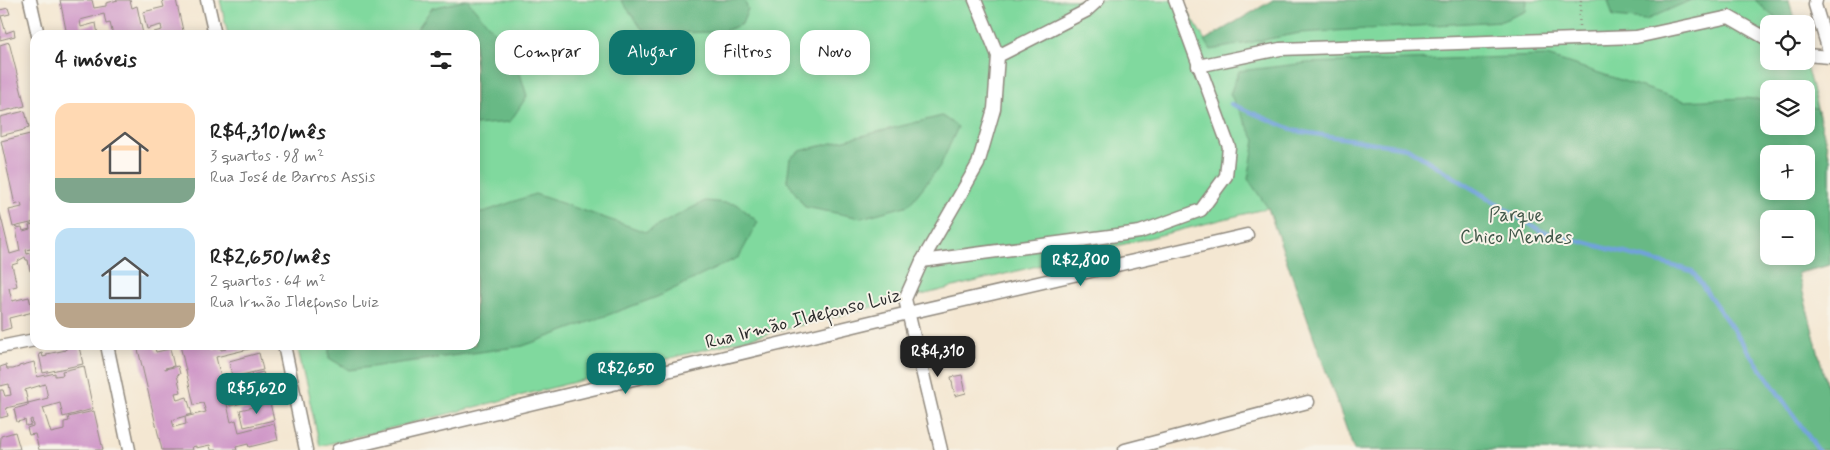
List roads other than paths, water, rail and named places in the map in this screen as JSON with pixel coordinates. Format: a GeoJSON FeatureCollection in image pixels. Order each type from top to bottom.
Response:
{"type":"FeatureCollection","features":[{"type":"Feature","properties":{"kind":"street"},"geometry":{"type":"LineString","coordinates":[[30,0],[37,30]]}},
{"type":"Feature","properties":{"kind":"street"},"geometry":{"type":"LineString","coordinates":[[207,0],[214,30]]}},
{"type":"Feature","properties":{"kind":"street"},"geometry":{"type":"LineString","coordinates":[[941,450],[905,299],[922,261],[978,164],[994,109],[998,56],[975,0]]}},
{"type":"Feature","properties":{"kind":"street"},"geometry":{"type":"LineString","coordinates":[[998,56],[1086,11],[1098,0]]}},
{"type":"Feature","properties":{"kind":"street"},"geometry":{"type":"LineString","coordinates":[[922,261],[1140,232],[1201,210],[1226,176],[1229,147],[1198,66],[1176,0]]}},
{"type":"Feature","properties":{"kind":"street"},"geometry":{"type":"LineString","coordinates":[[1815,55],[1830,56],[1815,6],[1816,0]]}},
{"type":"Feature","properties":{"kind":"street"},"geometry":{"type":"LineString","coordinates":[[1198,66],[1280,49],[1636,37],[1729,17],[1760,35]]}},
{"type":"Feature","properties":{"kind":"street","name":"Rua Irmão Ildefonso Luiz"},"geometry":{"type":"LineString","coordinates":[[338,450],[908,313],[1248,235]]}},
{"type":"Feature","properties":{"kind":"street"},"geometry":{"type":"LineString","coordinates":[[0,348],[30,341]]}},
{"type":"Feature","properties":{"kind":"street"},"geometry":{"type":"LineString","coordinates":[[108,350],[129,450]]}},
{"type":"Feature","properties":{"kind":"street"},"geometry":{"type":"LineString","coordinates":[[285,350],[306,450]]}},
{"type":"Feature","properties":{"kind":"street"},"geometry":{"type":"LineString","coordinates":[[1125,450],[1308,402]]}},
{"type":"Feature","properties":{"kind":"waterway"},"geometry":{"type":"LineString","coordinates":[[1231,104],[1296,131],[1407,148],[1541,231],[1692,271],[1818,450]]}},
{"type":"Feature","properties":{"kind":"park label","name":"Parque Chico Mendes"},"geometry":{"type":"Point","coordinates":[1516,226]}}]}
